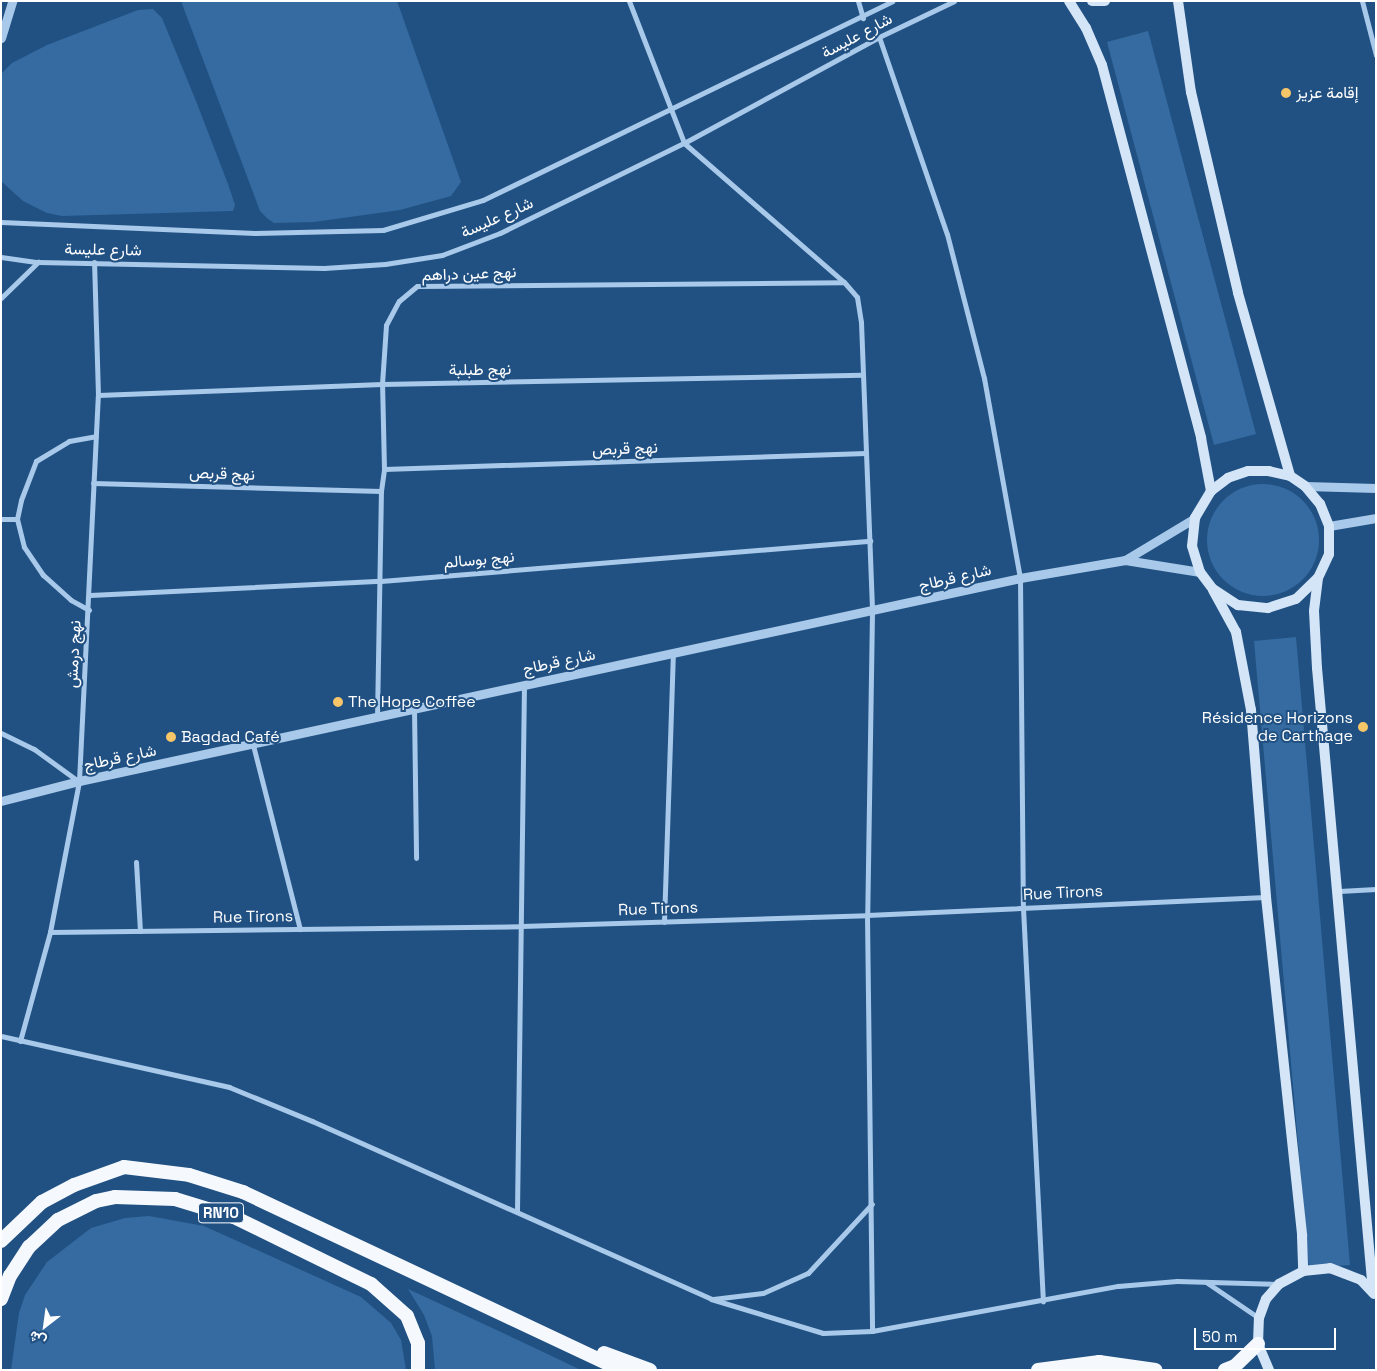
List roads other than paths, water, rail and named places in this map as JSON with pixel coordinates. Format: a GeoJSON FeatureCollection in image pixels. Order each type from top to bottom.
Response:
{"type":"FeatureCollection","features":[{"type":"Feature","properties":{"kind":"highway"},"geometry":{"type":"LineString","coordinates":[[1,1241],[42,1202],[74,1185],[124,1167],[189,1175],[243,1192],[621,1370]]}},
{"type":"Feature","properties":{"kind":"highway","name":"RN10"},"geometry":{"type":"LineString","coordinates":[[1,1300],[10,1276],[29,1247],[58,1220],[96,1201],[115,1196],[175,1199],[234,1217],[370,1284],[407,1316],[418,1343],[418,1370]]}},
{"type":"Feature","properties":{"kind":"highway"},"geometry":{"type":"LineString","coordinates":[[530,1326],[650,1370]]}},
{"type":"Feature","properties":{"kind":"highway"},"geometry":{"type":"LineString","coordinates":[[1225,1370],[1235,1366],[1258,1344]]}},
{"type":"Feature","properties":{"kind":"highway"},"geometry":{"type":"LineString","coordinates":[[1038,1370],[1099,1362],[1155,1370]]}},
{"type":"Feature","properties":{"kind":"main road"},"geometry":{"type":"LineString","coordinates":[[1069,1],[1086,28],[1102,65],[1201,438],[1211,491]]}},
{"type":"Feature","properties":{"kind":"main road"},"geometry":{"type":"LineString","coordinates":[[1092,1],[1105,1]]}},
{"type":"Feature","properties":{"kind":"main road"},"geometry":{"type":"LineString","coordinates":[[1178,1],[1190,83],[1238,293],[1290,476]]}},
{"type":"Feature","properties":{"kind":"main road"},"geometry":{"type":"LineString","coordinates":[[1303,1271],[1302,1236],[1266,897],[1251,710],[1236,632],[1213,589],[1200,572],[1192,546],[1194,518],[1211,491],[1228,478],[1248,471],[1269,471],[1290,476],[1304,486],[1320,504],[1329,526],[1329,554],[1318,578],[1314,611],[1374,1294]]}},
{"type":"Feature","properties":{"kind":"main road"},"geometry":{"type":"LineString","coordinates":[[1213,589],[1238,604],[1268,608],[1296,599],[1318,578]]}},
{"type":"Feature","properties":{"kind":"main road"},"geometry":{"type":"LineString","coordinates":[[1269,1370],[1258,1344],[1258,1318],[1266,1299],[1279,1284],[1303,1271],[1330,1268],[1346,1272],[1374,1294]]}},
{"type":"Feature","properties":{"kind":"street"},"geometry":{"type":"LineString","coordinates":[[1,38],[12,1]]}},
{"type":"Feature","properties":{"kind":"street"},"geometry":{"type":"LineString","coordinates":[[629,1],[684,143],[844,282],[857,297],[862,322],[862,375],[872,612],[867,915],[873,1204],[872,1330]]}},
{"type":"Feature","properties":{"kind":"street"},"geometry":{"type":"LineString","coordinates":[[858,1],[864,18]]}},
{"type":"Feature","properties":{"kind":"street","name":"شارع عليسة"},"geometry":{"type":"LineString","coordinates":[[1,222],[255,233],[383,230],[483,200],[864,18],[892,1]]}},
{"type":"Feature","properties":{"kind":"street","name":"شارع عليسة"},"geometry":{"type":"LineString","coordinates":[[1,257],[38,262],[324,268],[385,264],[442,255],[500,233],[684,143],[879,37],[954,1]]}},
{"type":"Feature","properties":{"kind":"street"},"geometry":{"type":"LineString","coordinates":[[1362,1],[1376,55]]}},
{"type":"Feature","properties":{"kind":"street"},"geometry":{"type":"LineString","coordinates":[[879,37],[948,234],[984,378],[1020,578],[1023,908],[1043,1301]]}},
{"type":"Feature","properties":{"kind":"street"},"geometry":{"type":"LineString","coordinates":[[1,298],[38,262]]}},
{"type":"Feature","properties":{"kind":"street","name":"نهج درمش"},"geometry":{"type":"LineString","coordinates":[[20,1041],[50,932],[79,782],[90,595],[98,395],[94,262]]}},
{"type":"Feature","properties":{"kind":"street","name":"نهج عين دراهم"},"geometry":{"type":"LineString","coordinates":[[377,718],[381,581],[381,491],[384,469],[382,384],[386,325],[399,301],[417,286],[844,282]]}},
{"type":"Feature","properties":{"kind":"street","name":"نهج طبلبة"},"geometry":{"type":"LineString","coordinates":[[98,395],[382,384],[862,375]]}},
{"type":"Feature","properties":{"kind":"street"},"geometry":{"type":"LineString","coordinates":[[89,610],[71,600],[42,575],[24,547],[18,519],[23,494],[36,461],[69,441],[96,436]]}},
{"type":"Feature","properties":{"kind":"street","name":"نهج قربص"},"geometry":{"type":"LineString","coordinates":[[384,469],[866,453]]}},
{"type":"Feature","properties":{"kind":"street","name":"نهج قربص"},"geometry":{"type":"LineString","coordinates":[[93,483],[381,491]]}},
{"type":"Feature","properties":{"kind":"street"},"geometry":{"type":"LineString","coordinates":[[1304,486],[1376,488]]}},
{"type":"Feature","properties":{"kind":"street","name":"شارع قرطاج"},"geometry":{"type":"LineString","coordinates":[[1125,560],[1194,518]]}},
{"type":"Feature","properties":{"kind":"street"},"geometry":{"type":"LineString","coordinates":[[1329,526],[1376,518]]}},
{"type":"Feature","properties":{"kind":"street"},"geometry":{"type":"LineString","coordinates":[[1,519],[18,519]]}},
{"type":"Feature","properties":{"kind":"street","name":"نهج بوسالم"},"geometry":{"type":"LineString","coordinates":[[90,595],[381,581],[870,541]]}},
{"type":"Feature","properties":{"kind":"street","name":"شارع قرطاج"},"geometry":{"type":"LineString","coordinates":[[1,801],[79,782],[377,718],[524,684],[872,612],[1020,578],[1125,560],[1200,572]]}},
{"type":"Feature","properties":{"kind":"street"},"geometry":{"type":"LineString","coordinates":[[664,922],[673,653]]}},
{"type":"Feature","properties":{"kind":"street"},"geometry":{"type":"LineString","coordinates":[[517,1211],[524,684]]}},
{"type":"Feature","properties":{"kind":"street"},"geometry":{"type":"LineString","coordinates":[[414,709],[416,858]]}},
{"type":"Feature","properties":{"kind":"street"},"geometry":{"type":"LineString","coordinates":[[1,733],[34,749],[79,782]]}},
{"type":"Feature","properties":{"kind":"street"},"geometry":{"type":"LineString","coordinates":[[253,745],[300,929]]}},
{"type":"Feature","properties":{"kind":"street"},"geometry":{"type":"LineString","coordinates":[[136,862],[140,931]]}},
{"type":"Feature","properties":{"kind":"street"},"geometry":{"type":"LineString","coordinates":[[1339,891],[1376,889]]}},
{"type":"Feature","properties":{"kind":"street","name":"Rue Tirons"},"geometry":{"type":"LineString","coordinates":[[50,932],[520,926],[664,922],[1266,897]]}},
{"type":"Feature","properties":{"kind":"street"},"geometry":{"type":"LineString","coordinates":[[1,1036],[228,1087],[517,1211],[711,1299],[824,1333],[872,1330],[1043,1301],[1118,1286],[1206,1282],[1279,1284]]}},
{"type":"Feature","properties":{"kind":"street"},"geometry":{"type":"LineString","coordinates":[[711,1299],[763,1293],[808,1273],[873,1204]]}},
{"type":"Feature","properties":{"kind":"street"},"geometry":{"type":"LineString","coordinates":[[1206,1282],[1258,1318]]}},
{"type":"Feature","properties":{"kind":"place","name":"إقامة عزيز"},"geometry":{"type":"Point","coordinates":[1286,93]}},
{"type":"Feature","properties":{"kind":"place","name":"The Hope Coffee"},"geometry":{"type":"Point","coordinates":[338,702]}},
{"type":"Feature","properties":{"kind":"place","name":"Résidence Horizons de Carthage"},"geometry":{"type":"Point","coordinates":[1363,727]}},
{"type":"Feature","properties":{"kind":"place","name":"Bagdad Café"},"geometry":{"type":"Point","coordinates":[171,737]}}]}
